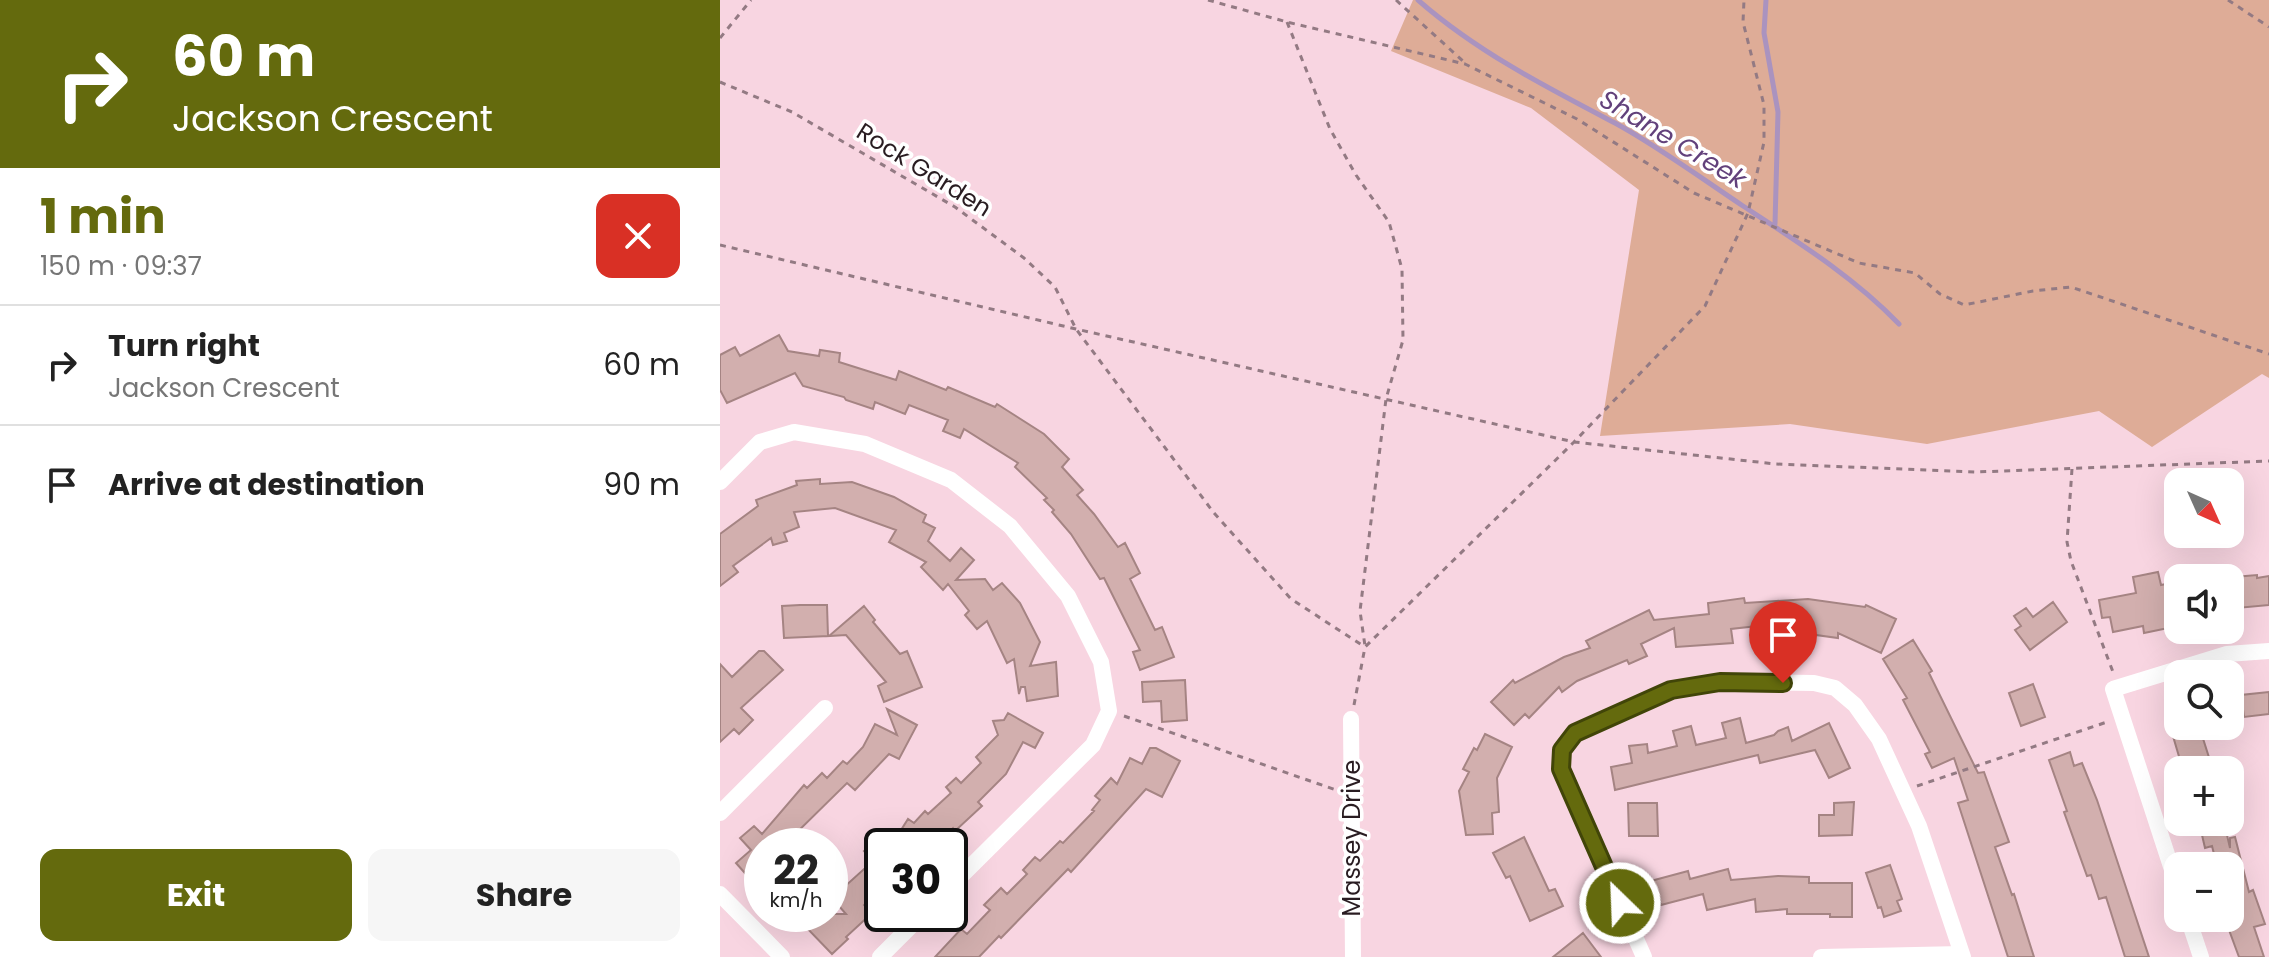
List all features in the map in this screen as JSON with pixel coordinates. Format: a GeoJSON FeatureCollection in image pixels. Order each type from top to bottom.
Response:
{"type":"FeatureCollection","features":[{"type":"Feature","properties":{"kind":"street"},"geometry":{"type":"LineString","coordinates":[[720,482],[760,442],[794,432],[865,444],[951,480],[1010,526],[1068,596],[1101,662],[1109,711],[1093,745],[968,869]]}},
{"type":"Feature","properties":{"kind":"street"},"geometry":{"type":"LineString","coordinates":[[2166,852],[2113,689],[2227,654],[2269,651]]}},
{"type":"Feature","properties":{"kind":"street"},"geometry":{"type":"LineString","coordinates":[[1644,957],[1561,769],[1562,750],[1575,733],[1671,690],[1720,682],[1814,683],[1835,688],[1855,705],[1879,739],[1919,826],[1962,956],[1821,957]]}},
{"type":"Feature","properties":{"kind":"street"},"geometry":{"type":"LineString","coordinates":[[720,813],[825,708]]}},
{"type":"Feature","properties":{"kind":"street","name":"Massey Drive"},"geometry":{"type":"LineString","coordinates":[[1351,719],[1353,957]]}},
{"type":"Feature","properties":{"kind":"street"},"geometry":{"type":"LineString","coordinates":[[720,894],[782,957]]}},
{"type":"Feature","properties":{"kind":"street"},"geometry":{"type":"LineString","coordinates":[[880,957],[905,932]]}},
{"type":"Feature","properties":{"kind":"street"},"geometry":{"type":"LineString","coordinates":[[2193,932],[2201,957]]}},
{"type":"Feature","properties":{"kind":"path"},"geometry":{"type":"LineString","coordinates":[[720,38],[751,0]]}},
{"type":"Feature","properties":{"kind":"path"},"geometry":{"type":"LineString","coordinates":[[1208,0],[1465,64],[1577,119],[1694,193],[1859,263],[1915,273],[1940,294],[1964,305],[2071,287],[2269,354]]}},
{"type":"Feature","properties":{"kind":"path"},"geometry":{"type":"LineString","coordinates":[[1396,0],[1465,64]]}},
{"type":"Feature","properties":{"kind":"path"},"geometry":{"type":"LineString","coordinates":[[1365,647],[1574,442],[1705,306],[1746,216],[1764,142],[1764,105],[1743,22],[1744,0]]}},
{"type":"Feature","properties":{"kind":"path"},"geometry":{"type":"LineString","coordinates":[[2228,0],[2269,27]]}},
{"type":"Feature","properties":{"kind":"path"},"geometry":{"type":"LineString","coordinates":[[1287,22],[1330,129],[1356,175],[1389,222],[1402,269],[1403,340],[1386,399],[1360,611],[1365,647],[1351,719]]}},
{"type":"Feature","properties":{"kind":"path","name":"Rock Garden"},"geometry":{"type":"LineString","coordinates":[[720,82],[792,112],[955,207],[1024,258],[1055,287],[1076,329],[1214,513],[1291,599],[1365,647]]}},
{"type":"Feature","properties":{"kind":"path"},"geometry":{"type":"LineString","coordinates":[[720,245],[1574,442],[1776,464],[1976,472],[2269,461]]}},
{"type":"Feature","properties":{"kind":"path"},"geometry":{"type":"LineString","coordinates":[[2072,469],[2067,542],[2071,561],[2106,658],[2121,687]]}},
{"type":"Feature","properties":{"kind":"path"},"geometry":{"type":"LineString","coordinates":[[1109,711],[1352,795]]}},
{"type":"Feature","properties":{"kind":"path"},"geometry":{"type":"LineString","coordinates":[[1903,791],[2122,717]]}},
{"type":"Feature","properties":{"kind":"shaded area"},"geometry":{"type":"Polygon","coordinates":[[[1413,0],[2269,0],[2269,378],[2262,374],[2152,447],[2099,411],[1927,444],[1790,424],[1600,436],[1639,190],[1531,108],[1391,51],[1413,0]]]}},
{"type":"Feature","properties":{"kind":"building"},"geometry":{"type":"Polygon","coordinates":[[[779,335],[788,351],[819,356],[820,350],[840,353],[839,362],[896,380],[899,371],[995,407],[997,404],[1044,434],[1069,459],[1062,467],[1083,490],[1077,495],[1118,547],[1125,543],[1140,573],[1130,579],[1155,630],[1162,627],[1174,657],[1140,670],[1133,652],[1140,650],[1104,578],[1100,579],[1071,534],[1052,512],[1054,510],[1044,500],[1047,498],[1015,467],[1018,463],[964,429],[960,438],[943,431],[948,420],[909,405],[905,414],[875,402],[873,409],[803,386],[795,373],[727,403],[720,390],[720,355],[735,347],[740,356],[779,335]]]}},
{"type":"Feature","properties":{"kind":"building"},"geometry":{"type":"Polygon","coordinates":[[[820,479],[820,484],[852,482],[894,497],[926,515],[923,522],[935,528],[928,541],[950,561],[961,548],[974,560],[956,580],[985,579],[993,590],[1002,583],[1020,603],[1040,642],[1030,666],[1056,662],[1058,696],[1027,701],[1025,687],[1021,687],[1019,694],[1014,659],[1007,663],[987,621],[977,629],[965,615],[969,611],[948,584],[943,590],[921,567],[926,562],[889,542],[896,530],[835,508],[794,512],[799,527],[784,533],[787,541],[773,545],[771,538],[733,566],[738,572],[720,586],[720,534],[758,506],[756,500],[797,485],[796,481],[820,479]]]}},
{"type":"Feature","properties":{"kind":"building"},"geometry":{"type":"Polygon","coordinates":[[[2158,572],[2161,585],[2164,584],[2164,629],[2144,633],[2143,626],[2113,632],[2110,617],[2102,618],[2099,600],[2136,593],[2133,577],[2158,572]]]}},
{"type":"Feature","properties":{"kind":"building"},"geometry":{"type":"Polygon","coordinates":[[[2244,576],[2269,576],[2269,605],[2244,607],[2244,576]]]}},
{"type":"Feature","properties":{"kind":"building"},"geometry":{"type":"Polygon","coordinates":[[[1744,598],[1745,603],[1808,599],[1866,605],[1896,619],[1881,653],[1838,633],[1838,638],[1794,632],[1794,643],[1776,644],[1775,624],[1731,629],[1733,643],[1676,647],[1674,628],[1641,644],[1647,656],[1629,664],[1627,660],[1577,681],[1562,692],[1559,687],[1529,718],[1525,714],[1514,725],[1491,702],[1513,680],[1515,683],[1564,657],[1590,648],[1586,641],[1649,610],[1654,620],[1709,614],[1708,603],[1744,598]]]}},
{"type":"Feature","properties":{"kind":"building"},"geometry":{"type":"Polygon","coordinates":[[[2053,602],[2067,622],[2030,650],[2015,630],[2021,626],[2014,616],[2026,608],[2033,617],[2053,602]]]}},
{"type":"Feature","properties":{"kind":"building"},"geometry":{"type":"Polygon","coordinates":[[[827,605],[828,636],[784,638],[782,606],[827,605]]]}},
{"type":"Feature","properties":{"kind":"building"},"geometry":{"type":"Polygon","coordinates":[[[864,606],[900,654],[907,651],[922,687],[884,702],[878,686],[886,682],[846,635],[829,636],[864,606]]]}},
{"type":"Feature","properties":{"kind":"building"},"geometry":{"type":"Polygon","coordinates":[[[1913,640],[1932,671],[1929,673],[1978,773],[1984,772],[2009,842],[1995,847],[2034,957],[2008,957],[1958,803],[1968,800],[1954,758],[1932,768],[1925,754],[1930,752],[1903,700],[1907,698],[1883,659],[1913,640]]]}},
{"type":"Feature","properties":{"kind":"building"},"geometry":{"type":"Polygon","coordinates":[[[759,651],[764,651],[783,670],[741,708],[753,720],[739,734],[734,729],[720,742],[720,664],[732,677],[759,651]]]}},
{"type":"Feature","properties":{"kind":"building"},"geometry":{"type":"Polygon","coordinates":[[[1185,680],[1187,720],[1162,722],[1161,701],[1143,702],[1142,682],[1185,680]]]}},
{"type":"Feature","properties":{"kind":"building"},"geometry":{"type":"Polygon","coordinates":[[[2033,684],[2045,717],[2021,726],[2009,693],[2033,684]]]}},
{"type":"Feature","properties":{"kind":"building"},"geometry":{"type":"Polygon","coordinates":[[[2269,692],[2269,714],[2244,717],[2244,695],[2269,692]]]}},
{"type":"Feature","properties":{"kind":"building"},"geometry":{"type":"Polygon","coordinates":[[[887,709],[917,725],[899,759],[889,754],[855,790],[847,783],[801,828],[767,828],[804,785],[807,788],[822,773],[827,778],[843,761],[847,764],[863,747],[875,724],[897,735],[887,709]]]}},
{"type":"Feature","properties":{"kind":"building"},"geometry":{"type":"Polygon","coordinates":[[[1008,713],[1043,733],[1035,748],[1023,742],[1006,774],[978,802],[982,806],[958,828],[902,828],[908,819],[914,823],[925,811],[928,814],[951,793],[946,787],[956,778],[961,783],[981,763],[976,757],[998,735],[993,721],[1004,720],[1008,713]]]}},
{"type":"Feature","properties":{"kind":"building"},"geometry":{"type":"Polygon","coordinates":[[[1740,718],[1746,743],[1774,735],[1788,727],[1792,741],[1829,723],[1850,768],[1829,778],[1815,750],[1760,763],[1758,755],[1615,790],[1611,767],[1632,763],[1629,746],[1647,744],[1648,753],[1677,746],[1673,731],[1691,726],[1696,745],[1726,738],[1722,723],[1740,718]]]}},
{"type":"Feature","properties":{"kind":"building"},"geometry":{"type":"Polygon","coordinates":[[[1485,734],[1512,747],[1497,778],[1499,812],[1492,813],[1493,834],[1466,835],[1459,791],[1469,772],[1463,769],[1485,734]]]}},
{"type":"Feature","properties":{"kind":"building"},"geometry":{"type":"Polygon","coordinates":[[[2174,740],[2203,740],[2209,756],[2179,756],[2174,740]]]}},
{"type":"Feature","properties":{"kind":"building"},"geometry":{"type":"Polygon","coordinates":[[[1150,748],[1180,761],[1162,797],[1146,789],[1071,872],[1068,869],[979,957],[935,957],[958,932],[967,934],[990,910],[984,905],[1001,888],[1007,894],[1027,874],[1023,870],[1035,857],[1040,861],[1060,841],[1063,843],[1094,811],[1100,800],[1095,796],[1111,778],[1117,784],[1130,758],[1142,764],[1150,748]]]}},
{"type":"Feature","properties":{"kind":"building"},"geometry":{"type":"Polygon","coordinates":[[[2070,752],[2074,766],[2082,763],[2097,800],[2149,957],[2125,957],[2106,897],[2099,899],[2091,875],[2087,876],[2049,760],[2070,752]]]}},
{"type":"Feature","properties":{"kind":"building"},"geometry":{"type":"Polygon","coordinates":[[[1854,802],[1852,835],[1819,836],[1819,815],[1834,815],[1834,803],[1854,802]]]}},
{"type":"Feature","properties":{"kind":"building"},"geometry":{"type":"Polygon","coordinates":[[[1628,803],[1657,803],[1658,836],[1629,836],[1628,803]]]}},
{"type":"Feature","properties":{"kind":"building"},"geometry":{"type":"Polygon","coordinates":[[[2202,836],[2227,836],[2230,848],[2230,838],[2235,837],[2239,852],[2214,852],[2212,846],[2205,848],[2202,836]]]}},
{"type":"Feature","properties":{"kind":"building"},"geometry":{"type":"Polygon","coordinates":[[[1524,837],[1549,891],[1555,889],[1563,906],[1530,921],[1510,876],[1506,878],[1493,853],[1524,837]]]}},
{"type":"Feature","properties":{"kind":"building"},"geometry":{"type":"Polygon","coordinates":[[[744,856],[744,872],[736,863],[744,856]]]}},
{"type":"Feature","properties":{"kind":"building"},"geometry":{"type":"Polygon","coordinates":[[[1890,865],[1902,899],[1897,901],[1901,911],[1884,917],[1866,873],[1890,865]]]}},
{"type":"Feature","properties":{"kind":"building"},"geometry":{"type":"Polygon","coordinates":[[[864,869],[864,920],[832,954],[811,932],[848,932],[848,884],[864,869]]]}},
{"type":"Feature","properties":{"kind":"building"},"geometry":{"type":"Polygon","coordinates":[[[1728,869],[1731,880],[1778,876],[1809,877],[1809,883],[1852,883],[1852,917],[1787,914],[1787,909],[1756,912],[1755,899],[1707,910],[1703,894],[1661,905],[1659,898],[1651,900],[1647,882],[1688,871],[1690,879],[1728,869]]]}},
{"type":"Feature","properties":{"kind":"building"},"geometry":{"type":"Polygon","coordinates":[[[2244,872],[2249,892],[2253,890],[2265,924],[2254,927],[2264,957],[2239,957],[2230,932],[2244,932],[2244,872]]]}},
{"type":"Feature","properties":{"kind":"building"},"geometry":{"type":"Polygon","coordinates":[[[1583,933],[1601,957],[1553,957],[1583,933]]]}},
{"type":"Feature","properties":{"kind":"waterway","name":"Shane Creek"},"geometry":{"type":"LineString","coordinates":[[1418,0],[1488,52],[1648,142],[1805,247],[1863,291],[1899,324]]}},
{"type":"Feature","properties":{"kind":"waterway"},"geometry":{"type":"LineString","coordinates":[[1766,0],[1764,33],[1778,112],[1775,224]]}},
{"type":"Feature","properties":{"kind":"route"},"geometry":{"type":"LineString","coordinates":[[1620,903],[1561,769],[1562,750],[1575,733],[1671,690],[1720,682],[1783,683]]}}]}
